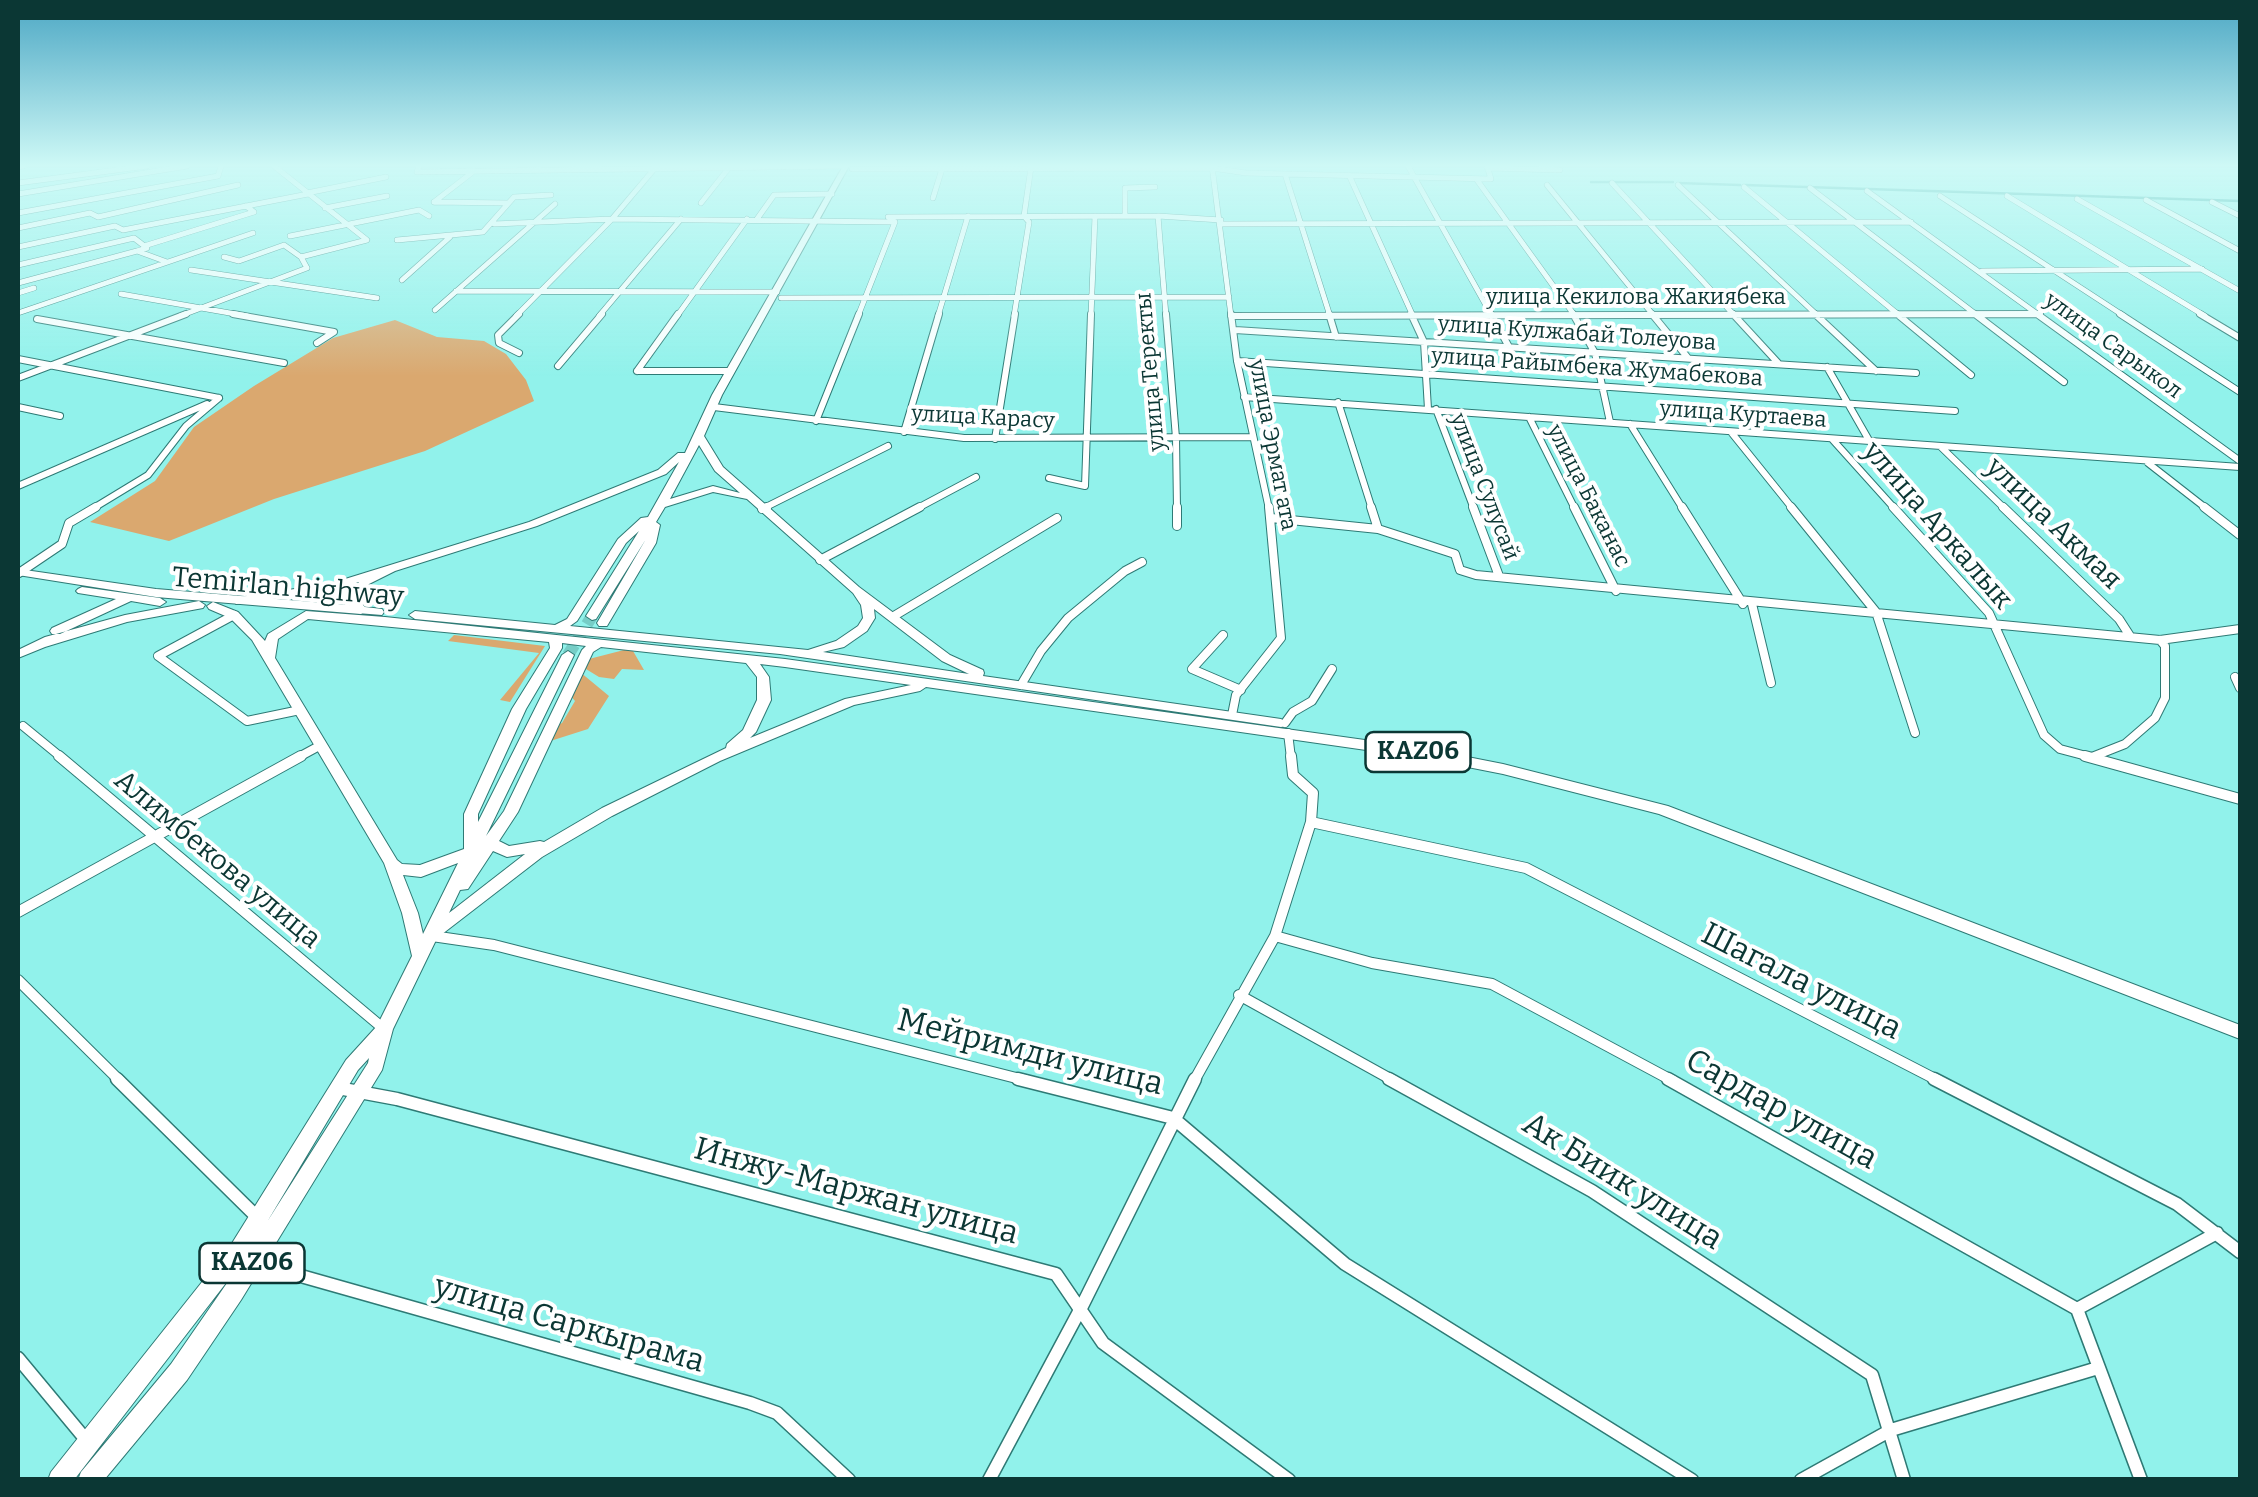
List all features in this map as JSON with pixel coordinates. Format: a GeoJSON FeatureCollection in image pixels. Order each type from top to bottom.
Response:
{"type":"FeatureCollection","features":[{"type":"Feature","properties":{"kind":"highway"},"geometry":{"type":"LineString","coordinates":[[471,852],[471,814],[518,709],[622,541],[661,505]]}},
{"type":"Feature","properties":{"kind":"main road"},"geometry":{"type":"LineString","coordinates":[[445,910],[650,544],[661,505],[716,403],[814,236]]}},
{"type":"Feature","properties":{"kind":"main road"},"geometry":{"type":"LineString","coordinates":[[725,388],[779,295]]}},
{"type":"Feature","properties":{"kind":"main road"},"geometry":{"type":"LineString","coordinates":[[240,600],[304,593],[389,572],[533,524],[672,466],[699,436]]}},
{"type":"Feature","properties":{"kind":"main road"},"geometry":{"type":"LineString","coordinates":[[699,436],[710,458],[758,507],[856,590],[946,658],[1014,684]]}},
{"type":"Feature","properties":{"kind":"main road"},"geometry":{"type":"LineString","coordinates":[[640,482],[661,479],[669,482],[670,488]]}},
{"type":"Feature","properties":{"kind":"main road"},"geometry":{"type":"LineString","coordinates":[[661,505],[713,489],[738,493],[758,507]]}},
{"type":"Feature","properties":{"kind":"main road","name":"Temirlan highway"},"geometry":{"type":"LineString","coordinates":[[18,572],[206,605],[562,638]]}},
{"type":"Feature","properties":{"kind":"main road"},"geometry":{"type":"LineString","coordinates":[[361,610],[353,602],[359,588],[389,572]]}},
{"type":"Feature","properties":{"kind":"main road"},"geometry":{"type":"LineString","coordinates":[[18,580],[128,599]]}},
{"type":"Feature","properties":{"kind":"main road"},"geometry":{"type":"LineString","coordinates":[[797,653],[840,644],[863,628],[868,605],[856,590]]}},
{"type":"Feature","properties":{"kind":"main road"},"geometry":{"type":"LineString","coordinates":[[18,651],[142,595]]}},
{"type":"Feature","properties":{"kind":"main road"},"geometry":{"type":"LineString","coordinates":[[44,643],[142,595]]}},
{"type":"Feature","properties":{"kind":"main road","name":"Temirlan highway"},"geometry":{"type":"LineString","coordinates":[[142,595],[240,600]]}},
{"type":"Feature","properties":{"kind":"main road"},"geometry":{"type":"LineString","coordinates":[[240,600],[361,610]]}},
{"type":"Feature","properties":{"kind":"main road"},"geometry":{"type":"LineString","coordinates":[[18,651],[124,619],[206,605],[248,626],[391,863],[407,900],[420,956]]}},
{"type":"Feature","properties":{"kind":"main road","name":"KАZ06"},"geometry":{"type":"LineString","coordinates":[[361,610],[562,638],[597,633],[797,653],[1232,715],[1503,769],[1663,810],[2240,1032]]}},
{"type":"Feature","properties":{"kind":"main road"},"geometry":{"type":"LineString","coordinates":[[270,658],[272,638],[306,616]]}},
{"type":"Feature","properties":{"kind":"main road"},"geometry":{"type":"LineString","coordinates":[[562,638],[597,633]]}},
{"type":"Feature","properties":{"kind":"main road","name":"KАZ06"},"geometry":{"type":"LineString","coordinates":[[597,633],[750,659],[1286,728],[1504,762],[1666,803],[2240,1022]]}},
{"type":"Feature","properties":{"kind":"main road","name":"KАZ06"},"geometry":{"type":"LineString","coordinates":[[59,1480],[194,1313],[258,1219],[352,1065],[384,1028],[471,852],[486,841],[562,638]]}},
{"type":"Feature","properties":{"kind":"main road"},"geometry":{"type":"LineString","coordinates":[[715,758],[749,732],[759,716],[765,687],[750,659]]}},
{"type":"Feature","properties":{"kind":"main road","name":"KАZ06"},"geometry":{"type":"LineString","coordinates":[[432,936],[564,836],[715,758],[872,695],[918,687],[988,691]]}},
{"type":"Feature","properties":{"kind":"main road"},"geometry":{"type":"LineString","coordinates":[[486,841],[519,852],[564,836]]}},
{"type":"Feature","properties":{"kind":"main road"},"geometry":{"type":"LineString","coordinates":[[391,863],[398,869],[421,871],[471,852]]}},
{"type":"Feature","properties":{"kind":"main road","name":"KАZ06"},"geometry":{"type":"LineString","coordinates":[[89,1480],[178,1372],[252,1263],[376,1065],[384,1028]]}},
{"type":"Feature","properties":{"kind":"street"},"geometry":{"type":"LineString","coordinates":[[18,247],[69,236]]}},
{"type":"Feature","properties":{"kind":"street"},"geometry":{"type":"LineString","coordinates":[[144,246],[177,236]]}},
{"type":"Feature","properties":{"kind":"street"},"geometry":{"type":"LineString","coordinates":[[18,313],[245,236]]}},
{"type":"Feature","properties":{"kind":"street"},"geometry":{"type":"LineString","coordinates":[[301,258],[367,240],[361,236]]}},
{"type":"Feature","properties":{"kind":"street"},"geometry":{"type":"LineString","coordinates":[[397,240],[443,236]]}},
{"type":"Feature","properties":{"kind":"street"},"geometry":{"type":"LineString","coordinates":[[402,280],[451,236]]}},
{"type":"Feature","properties":{"kind":"street"},"geometry":{"type":"LineString","coordinates":[[435,310],[520,236]]}},
{"type":"Feature","properties":{"kind":"street"},"geometry":{"type":"LineString","coordinates":[[519,352],[500,343],[498,335],[595,236]]}},
{"type":"Feature","properties":{"kind":"street"},"geometry":{"type":"LineString","coordinates":[[558,366],[667,236]]}},
{"type":"Feature","properties":{"kind":"street"},"geometry":{"type":"LineString","coordinates":[[731,372],[638,371],[734,236]]}},
{"type":"Feature","properties":{"kind":"street"},"geometry":{"type":"LineString","coordinates":[[816,421],[891,236]]}},
{"type":"Feature","properties":{"kind":"street"},"geometry":{"type":"LineString","coordinates":[[904,432],[962,236]]}},
{"type":"Feature","properties":{"kind":"street"},"geometry":{"type":"LineString","coordinates":[[995,439],[1027,236]]}},
{"type":"Feature","properties":{"kind":"street"},"geometry":{"type":"LineString","coordinates":[[1049,478],[1085,486],[1094,236]]}},
{"type":"Feature","properties":{"kind":"street","name":"улица Теректы"},"geometry":{"type":"LineString","coordinates":[[1159,236],[1176,438],[1176,526]]}},
{"type":"Feature","properties":{"kind":"street","name":"улица Эрмат ата"},"geometry":{"type":"LineString","coordinates":[[1223,236],[1237,360],[1271,518],[1281,638],[1240,690],[1232,715]]}},
{"type":"Feature","properties":{"kind":"street"},"geometry":{"type":"LineString","coordinates":[[1304,236],[1336,336]]}},
{"type":"Feature","properties":{"kind":"street"},"geometry":{"type":"LineString","coordinates":[[1375,236],[1424,342],[1432,409]]}},
{"type":"Feature","properties":{"kind":"street"},"geometry":{"type":"LineString","coordinates":[[1446,236],[1509,347]]}},
{"type":"Feature","properties":{"kind":"street"},"geometry":{"type":"LineString","coordinates":[[1517,236],[1574,315],[1595,353],[1610,422]]}},
{"type":"Feature","properties":{"kind":"street"},"geometry":{"type":"LineString","coordinates":[[1589,236],[1688,358]]}},
{"type":"Feature","properties":{"kind":"street"},"geometry":{"type":"LineString","coordinates":[[1660,236],[1779,364]]}},
{"type":"Feature","properties":{"kind":"street"},"geometry":{"type":"LineString","coordinates":[[1730,236],[1876,370]]}},
{"type":"Feature","properties":{"kind":"street"},"geometry":{"type":"LineString","coordinates":[[1802,236],[1971,375]]}},
{"type":"Feature","properties":{"kind":"street"},"geometry":{"type":"LineString","coordinates":[[1873,236],[2064,382]]}},
{"type":"Feature","properties":{"kind":"street","name":"улица Сарыкол"},"geometry":{"type":"LineString","coordinates":[[1931,236],[2240,464]]}},
{"type":"Feature","properties":{"kind":"street"},"geometry":{"type":"LineString","coordinates":[[2002,236],[2240,392]]}},
{"type":"Feature","properties":{"kind":"street"},"geometry":{"type":"LineString","coordinates":[[2072,236],[2240,338]]}},
{"type":"Feature","properties":{"kind":"street"},"geometry":{"type":"LineString","coordinates":[[2143,236],[2240,291]]}},
{"type":"Feature","properties":{"kind":"street"},"geometry":{"type":"LineString","coordinates":[[2213,236],[2240,250]]}},
{"type":"Feature","properties":{"kind":"street"},"geometry":{"type":"LineString","coordinates":[[18,265],[134,238],[147,248],[18,283]]}},
{"type":"Feature","properties":{"kind":"street"},"geometry":{"type":"LineString","coordinates":[[18,378],[307,268],[287,246],[239,261],[224,257]]}},
{"type":"Feature","properties":{"kind":"street"},"geometry":{"type":"LineString","coordinates":[[137,251],[167,262]]}},
{"type":"Feature","properties":{"kind":"street"},"geometry":{"type":"LineString","coordinates":[[1980,271],[2202,269]]}},
{"type":"Feature","properties":{"kind":"street"},"geometry":{"type":"LineString","coordinates":[[191,270],[377,298]]}},
{"type":"Feature","properties":{"kind":"street"},"geometry":{"type":"LineString","coordinates":[[18,293],[34,288]]}},
{"type":"Feature","properties":{"kind":"street"},"geometry":{"type":"LineString","coordinates":[[456,291],[694,292],[866,298],[1229,297]]}},
{"type":"Feature","properties":{"kind":"street"},"geometry":{"type":"LineString","coordinates":[[121,294],[334,332],[317,343]]}},
{"type":"Feature","properties":{"kind":"street","name":"улица Кекилова Жакиябека"},"geometry":{"type":"LineString","coordinates":[[1231,316],[2040,314]]}},
{"type":"Feature","properties":{"kind":"street"},"geometry":{"type":"LineString","coordinates":[[37,319],[284,363]]}},
{"type":"Feature","properties":{"kind":"street","name":"улица Кулжабай Толеуова"},"geometry":{"type":"LineString","coordinates":[[1236,330],[1916,373]]}},
{"type":"Feature","properties":{"kind":"street"},"geometry":{"type":"LineString","coordinates":[[18,359],[216,400]]}},
{"type":"Feature","properties":{"kind":"street","name":"улица Райымбека Жумабекова"},"geometry":{"type":"LineString","coordinates":[[1237,360],[1955,411]]}},
{"type":"Feature","properties":{"kind":"street"},"geometry":{"type":"LineString","coordinates":[[1827,367],[1870,442]]}},
{"type":"Feature","properties":{"kind":"street","name":"улица Куртаева"},"geometry":{"type":"LineString","coordinates":[[1244,397],[2146,461],[2240,464]]}},
{"type":"Feature","properties":{"kind":"street"},"geometry":{"type":"LineString","coordinates":[[18,486],[216,400]]}},
{"type":"Feature","properties":{"kind":"street"},"geometry":{"type":"LineString","coordinates":[[18,572],[62,544],[69,523],[148,475],[186,426],[216,400]]}},
{"type":"Feature","properties":{"kind":"street"},"geometry":{"type":"LineString","coordinates":[[1338,402],[1378,529]]}},
{"type":"Feature","properties":{"kind":"street","name":"улица Карасу"},"geometry":{"type":"LineString","coordinates":[[716,403],[816,421],[995,439],[1252,438]]}},
{"type":"Feature","properties":{"kind":"street"},"geometry":{"type":"LineString","coordinates":[[18,408],[60,416]]}},
{"type":"Feature","properties":{"kind":"street","name":"улица Сулусай"},"geometry":{"type":"LineString","coordinates":[[1432,409],[1499,576]]}},
{"type":"Feature","properties":{"kind":"street","name":"улица Баканас"},"geometry":{"type":"LineString","coordinates":[[1529,417],[1616,591]]}},
{"type":"Feature","properties":{"kind":"street"},"geometry":{"type":"LineString","coordinates":[[1630,424],[1748,604],[1771,683]]}},
{"type":"Feature","properties":{"kind":"street"},"geometry":{"type":"LineString","coordinates":[[1731,432],[1876,612],[1915,732]]}},
{"type":"Feature","properties":{"kind":"street","name":"улица Аркалык"},"geometry":{"type":"LineString","coordinates":[[1832,439],[1995,623],[2044,734],[2060,749],[2091,758]]}},
{"type":"Feature","properties":{"kind":"street"},"geometry":{"type":"LineString","coordinates":[[758,507],[888,446]]}},
{"type":"Feature","properties":{"kind":"street","name":"улица Акмая"},"geometry":{"type":"LineString","coordinates":[[1941,447],[2119,619],[2130,636]]}},
{"type":"Feature","properties":{"kind":"street"},"geometry":{"type":"LineString","coordinates":[[2146,461],[2240,535]]}},
{"type":"Feature","properties":{"kind":"street"},"geometry":{"type":"LineString","coordinates":[[820,560],[976,477]]}},
{"type":"Feature","properties":{"kind":"street"},"geometry":{"type":"LineString","coordinates":[[894,616],[1057,518]]}},
{"type":"Feature","properties":{"kind":"street"},"geometry":{"type":"LineString","coordinates":[[1271,518],[1378,529],[1455,554],[1460,570],[1467,574],[1748,604],[1876,612],[2160,640],[2240,630]]}},
{"type":"Feature","properties":{"kind":"street"},"geometry":{"type":"LineString","coordinates":[[1014,684],[1068,618],[1125,571],[1142,562]]}},
{"type":"Feature","properties":{"kind":"street"},"geometry":{"type":"LineString","coordinates":[[234,616],[158,656],[247,721],[300,710]]}},
{"type":"Feature","properties":{"kind":"street"},"geometry":{"type":"LineString","coordinates":[[1223,635],[1192,669],[1240,690]]}},
{"type":"Feature","properties":{"kind":"street"},"geometry":{"type":"LineString","coordinates":[[2091,758],[2124,744],[2155,718],[2164,698],[2165,646],[2160,640]]}},
{"type":"Feature","properties":{"kind":"street"},"geometry":{"type":"LineString","coordinates":[[989,1480],[1081,1308],[1173,1118],[1275,936],[1311,822],[1313,793],[1293,775],[1286,728],[1293,712],[1312,701],[1332,670]]}},
{"type":"Feature","properties":{"kind":"street"},"geometry":{"type":"LineString","coordinates":[[2235,677],[2240,688]]}},
{"type":"Feature","properties":{"kind":"street","name":"Алимбекова улица"},"geometry":{"type":"LineString","coordinates":[[23,726],[384,1028]]}},
{"type":"Feature","properties":{"kind":"street"},"geometry":{"type":"LineString","coordinates":[[18,912],[322,745]]}},
{"type":"Feature","properties":{"kind":"street"},"geometry":{"type":"LineString","coordinates":[[2091,758],[2240,798]]}},
{"type":"Feature","properties":{"kind":"street","name":"Шагала улица"},"geometry":{"type":"LineString","coordinates":[[1311,822],[1526,868],[2177,1204],[2240,1252]]}},
{"type":"Feature","properties":{"kind":"street","name":"Мейримди улица"},"geometry":{"type":"LineString","coordinates":[[432,936],[494,944],[1173,1118],[1345,1264],[1692,1480]]}},
{"type":"Feature","properties":{"kind":"street","name":"Сардар улица"},"geometry":{"type":"LineString","coordinates":[[1275,936],[1372,963],[1492,984],[1768,1132],[2077,1309]]}},
{"type":"Feature","properties":{"kind":"street"},"geometry":{"type":"LineString","coordinates":[[18,980],[258,1219]]}},
{"type":"Feature","properties":{"kind":"street","name":"Ак Биик улица"},"geometry":{"type":"LineString","coordinates":[[1240,996],[1592,1191],[1872,1375],[1892,1430],[1904,1480]]}},
{"type":"Feature","properties":{"kind":"street","name":"Инжу-Маржан улица"},"geometry":{"type":"LineString","coordinates":[[338,1088],[360,1090],[1056,1274],[1103,1343],[1289,1480]]}},
{"type":"Feature","properties":{"kind":"street"},"geometry":{"type":"LineString","coordinates":[[2141,1480],[2077,1309],[2217,1232]]}},
{"type":"Feature","properties":{"kind":"street","name":"улица Саркырама"},"geometry":{"type":"LineString","coordinates":[[252,1263],[750,1403],[777,1413],[849,1480]]}},
{"type":"Feature","properties":{"kind":"street"},"geometry":{"type":"LineString","coordinates":[[18,1358],[89,1444],[112,1452]]}},
{"type":"Feature","properties":{"kind":"street"},"geometry":{"type":"LineString","coordinates":[[1801,1480],[1892,1430],[2098,1368]]}},
{"type":"Feature","properties":{"kind":"shaded area"},"geometry":{"type":"Polygon","coordinates":[[[395,320],[437,337],[484,341],[506,354],[526,380],[534,401],[425,451],[274,499],[169,541],[90,522],[155,481],[194,427],[254,386],[333,338],[395,320]]]}},
{"type":"Feature","properties":{"kind":"shaded area"},"geometry":{"type":"Polygon","coordinates":[[[454,635],[545,646],[510,702],[500,700],[539,653],[448,641],[454,635]]]}},
{"type":"Feature","properties":{"kind":"shaded area"},"geometry":{"type":"Polygon","coordinates":[[[633,651],[644,670],[622,669],[614,679],[599,677],[581,666],[589,659],[633,651]]]}},
{"type":"Feature","properties":{"kind":"shaded area"},"geometry":{"type":"Polygon","coordinates":[[[580,672],[609,696],[588,729],[541,744],[552,727],[562,723],[575,701],[570,695],[580,672]]]}},
{"type":"Feature","properties":{"kind":"tunnel"},"geometry":{"type":"LineString","coordinates":[[568,655],[592,616]]}}]}
